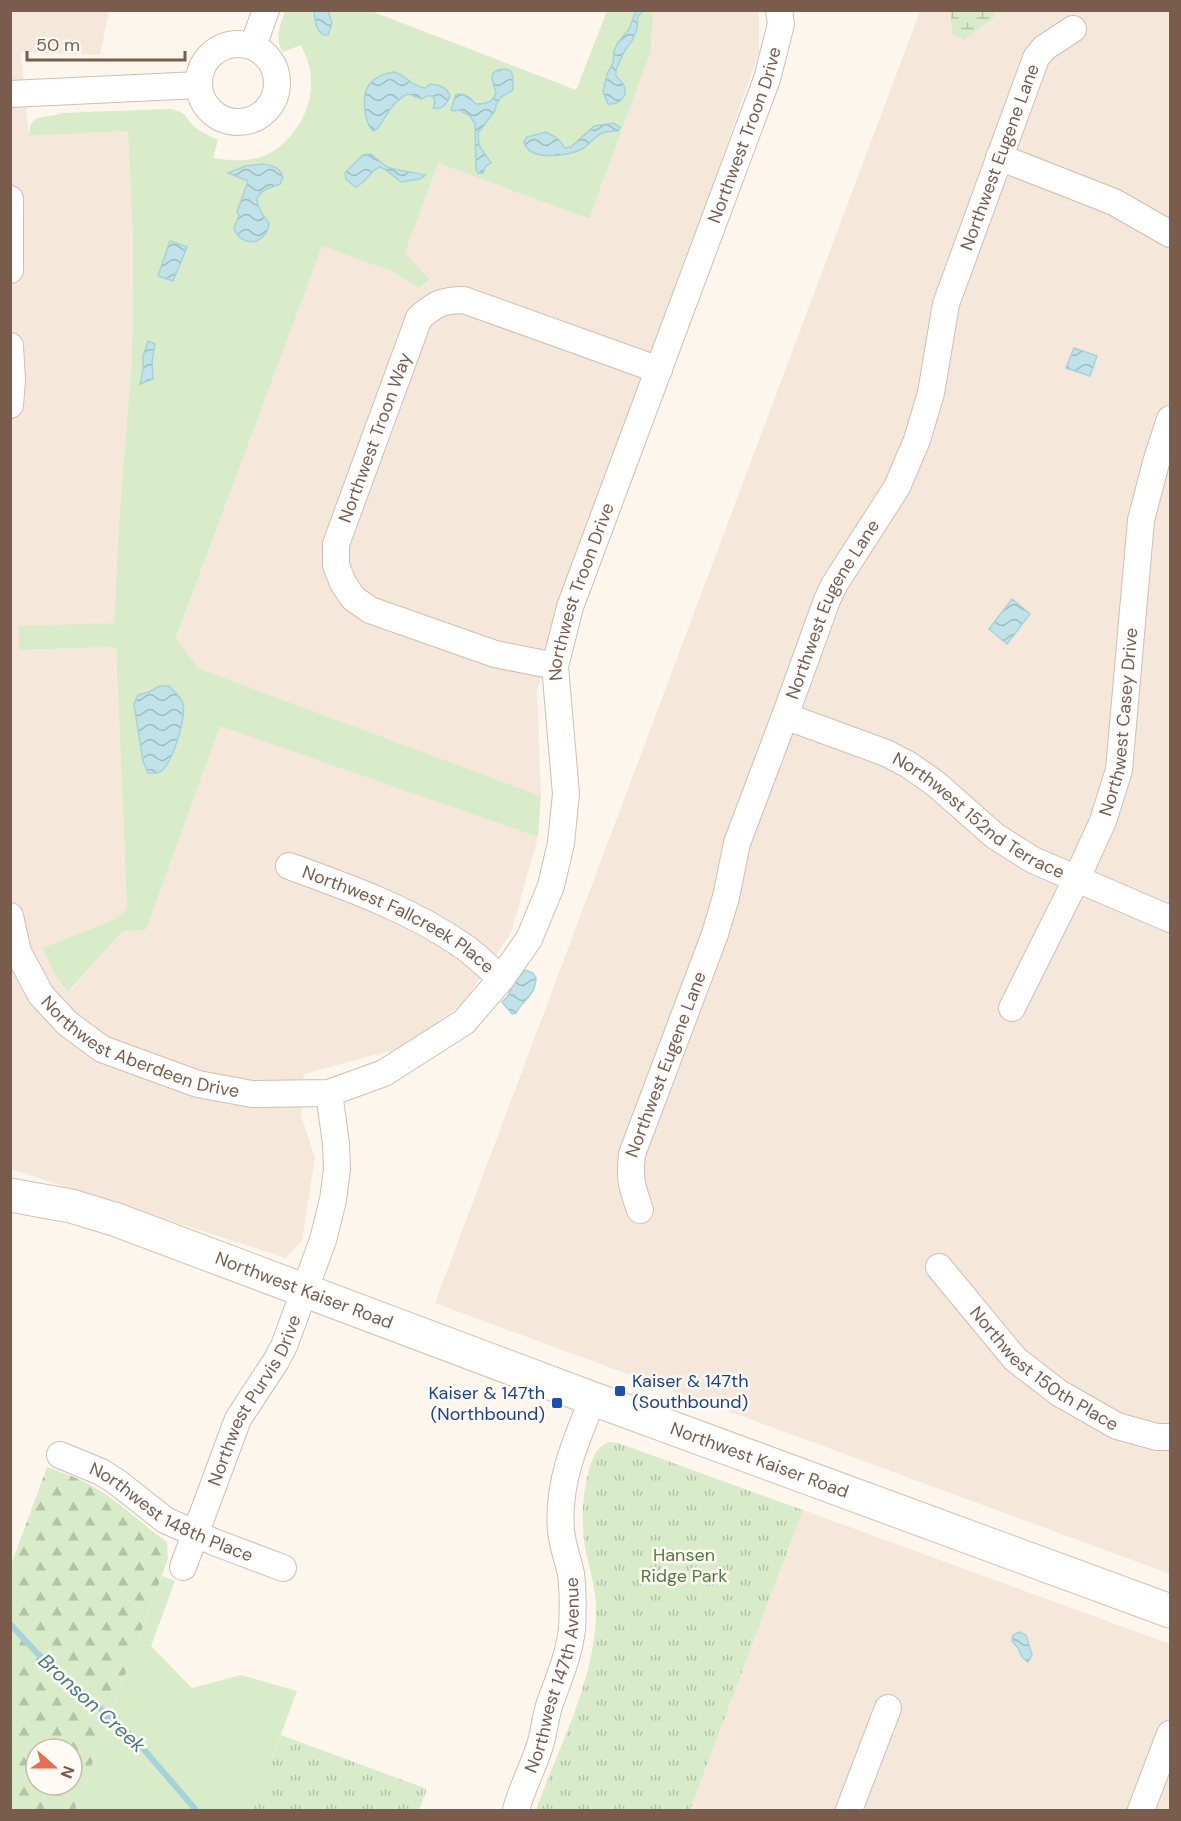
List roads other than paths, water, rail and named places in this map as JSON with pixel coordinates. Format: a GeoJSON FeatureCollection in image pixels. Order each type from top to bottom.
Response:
{"type":"FeatureCollection","features":[{"type":"Feature","properties":{"kind":"main road","name":"Northwest Kaiser Road"},"geometry":{"type":"LineString","coordinates":[[10,1195],[71,1206],[117,1220],[593,1399],[1170,1611]]}},
{"type":"Feature","properties":{"kind":"street"},"geometry":{"type":"LineString","coordinates":[[253,46],[266,10]]}},
{"type":"Feature","properties":{"kind":"street","name":"Northwest Troon Drive"},"geometry":{"type":"LineString","coordinates":[[328,1093],[384,1073],[464,1022],[501,979],[529,939],[551,886],[561,843],[566,794],[555,666],[570,607],[767,79],[781,24],[779,10]]}},
{"type":"Feature","properties":{"kind":"street","name":"Northwest Eugene Lane"},"geometry":{"type":"LineString","coordinates":[[640,1210],[631,1185],[632,1154],[715,934],[726,897],[737,843],[826,600],[897,487],[917,440],[931,393],[946,304],[1036,58],[1040,52],[1073,29]]}},
{"type":"Feature","properties":{"kind":"street"},"geometry":{"type":"LineString","coordinates":[[237,43],[253,46],[265,54],[274,66],[278,81],[275,96],[267,109],[255,118],[241,122],[226,120],[212,112],[202,100],[199,85],[201,69],[209,56],[222,46],[237,43]]}},
{"type":"Feature","properties":{"kind":"street"},"geometry":{"type":"LineString","coordinates":[[10,94],[199,85]]}},
{"type":"Feature","properties":{"kind":"street"},"geometry":{"type":"LineString","coordinates":[[999,157],[1114,202],[1170,234]]}},
{"type":"Feature","properties":{"kind":"street"},"geometry":{"type":"LineString","coordinates":[[10,199],[10,270]]}},
{"type":"Feature","properties":{"kind":"street","name":"Northwest Troon Way"},"geometry":{"type":"LineString","coordinates":[[555,666],[495,654],[370,610],[353,598],[343,583],[336,565],[336,544],[419,318],[433,306],[447,300],[464,300],[660,370]]}},
{"type":"Feature","properties":{"kind":"street"},"geometry":{"type":"LineString","coordinates":[[10,346],[12,380],[10,405]]}},
{"type":"Feature","properties":{"kind":"street","name":"Northwest Casey Drive"},"geometry":{"type":"LineString","coordinates":[[1012,1008],[1103,821],[1119,770],[1141,520],[1170,419]]}},
{"type":"Feature","properties":{"kind":"street","name":"Northwest 152nd Terrace"},"geometry":{"type":"LineString","coordinates":[[785,716],[886,753],[909,765],[936,784],[995,836],[1033,860],[1170,919]]}},
{"type":"Feature","properties":{"kind":"street","name":"Northwest Fallcreek Place"},"geometry":{"type":"LineString","coordinates":[[289,866],[360,892],[407,913],[468,950],[501,979]]}},
{"type":"Feature","properties":{"kind":"street","name":"Northwest Aberdeen Drive"},"geometry":{"type":"LineString","coordinates":[[10,916],[18,952],[41,995],[67,1023],[102,1049],[198,1084],[252,1094],[328,1093]]}},
{"type":"Feature","properties":{"kind":"street","name":"Northwest Purvis Drive"},"geometry":{"type":"LineString","coordinates":[[183,1567],[238,1419],[284,1346],[323,1240],[335,1190],[337,1169],[336,1144],[328,1093]]}},
{"type":"Feature","properties":{"kind":"street","name":"Northwest 150th Place"},"geometry":{"type":"LineString","coordinates":[[939,1267],[1015,1359],[1059,1393],[1117,1426],[1157,1437],[1170,1437]]}},
{"type":"Feature","properties":{"kind":"street","name":"Northwest 147th Avenue"},"geometry":{"type":"LineString","coordinates":[[516,1810],[542,1738],[549,1705],[569,1646],[572,1629],[572,1591],[571,1575],[561,1530],[561,1506],[569,1461],[593,1399]]}},
{"type":"Feature","properties":{"kind":"street","name":"Northwest 148th Place"},"geometry":{"type":"LineString","coordinates":[[60,1455],[101,1472],[117,1482],[159,1517],[214,1542],[283,1568]]}},
{"type":"Feature","properties":{"kind":"street"},"geometry":{"type":"LineString","coordinates":[[849,1810],[888,1708]]}},
{"type":"Feature","properties":{"kind":"street"},"geometry":{"type":"LineString","coordinates":[[1141,1810],[1170,1734]]}},
{"type":"Feature","properties":{"kind":"water"},"geometry":{"type":"Polygon","coordinates":[[[314,11],[328,11],[332,23],[328,35],[324,35],[319,30],[314,11]]]}},
{"type":"Feature","properties":{"kind":"water"},"geometry":{"type":"Polygon","coordinates":[[[636,11],[643,11],[638,16],[637,29],[632,41],[616,70],[616,76],[623,83],[625,92],[619,101],[608,104],[603,92],[607,74],[613,63],[617,44],[629,29],[636,11]]]}},
{"type":"Feature","properties":{"kind":"water"},"geometry":{"type":"Polygon","coordinates":[[[505,69],[511,71],[513,90],[501,97],[495,111],[478,133],[479,145],[491,163],[486,166],[483,173],[478,173],[475,124],[470,116],[459,110],[451,110],[456,94],[465,95],[476,104],[491,101],[496,93],[492,79],[493,73],[505,69]]]}},
{"type":"Feature","properties":{"kind":"water"},"geometry":{"type":"Polygon","coordinates":[[[394,72],[419,87],[425,88],[430,84],[442,87],[450,96],[444,106],[433,108],[435,102],[433,96],[422,99],[408,94],[394,105],[377,129],[373,131],[367,121],[365,95],[371,82],[384,74],[394,72]]]}},
{"type":"Feature","properties":{"kind":"water"},"geometry":{"type":"Polygon","coordinates":[[[613,123],[620,127],[618,131],[602,133],[582,149],[567,154],[549,156],[533,153],[524,142],[527,137],[546,132],[557,138],[565,148],[571,147],[594,126],[613,123]]]}},
{"type":"Feature","properties":{"kind":"water"},"geometry":{"type":"Polygon","coordinates":[[[370,154],[390,168],[425,175],[420,179],[401,182],[380,167],[355,187],[346,179],[345,173],[363,155],[370,154]]]}},
{"type":"Feature","properties":{"kind":"water"},"geometry":{"type":"Polygon","coordinates":[[[263,164],[276,168],[283,177],[280,184],[265,190],[258,197],[258,206],[269,224],[263,236],[253,242],[242,239],[234,229],[239,215],[237,212],[248,181],[228,173],[246,166],[263,164]]]}},
{"type":"Feature","properties":{"kind":"water"},"geometry":{"type":"Polygon","coordinates":[[[170,241],[187,247],[173,281],[158,276],[170,241]]]}},
{"type":"Feature","properties":{"kind":"water"},"geometry":{"type":"Polygon","coordinates":[[[148,341],[155,344],[152,362],[153,379],[140,384],[143,356],[148,341]]]}},
{"type":"Feature","properties":{"kind":"water"},"geometry":{"type":"Polygon","coordinates":[[[1074,348],[1097,356],[1090,376],[1066,368],[1074,348]]]}},
{"type":"Feature","properties":{"kind":"water"},"geometry":{"type":"Polygon","coordinates":[[[1012,599],[1030,614],[1007,644],[989,629],[1012,599]]]}},
{"type":"Feature","properties":{"kind":"water"},"geometry":{"type":"Polygon","coordinates":[[[160,686],[169,686],[181,699],[182,720],[177,742],[168,762],[158,773],[148,773],[143,761],[134,704],[138,695],[160,686]]]}},
{"type":"Feature","properties":{"kind":"water"},"geometry":{"type":"Polygon","coordinates":[[[525,970],[533,973],[536,978],[535,984],[516,1013],[512,1014],[502,1002],[525,970]]]}},
{"type":"Feature","properties":{"kind":"water"},"geometry":{"type":"Polygon","coordinates":[[[1019,1632],[1026,1635],[1032,1655],[1028,1662],[1012,1641],[1013,1635],[1019,1632]]]}},
{"type":"Feature","properties":{"kind":"waterway","name":"Bronson Creek"},"geometry":{"type":"LineString","coordinates":[[10,1624],[37,1653],[134,1738],[196,1810]]}},
{"type":"Feature","properties":{"kind":"place","name":"Kaiser & 147th (Southbound)"},"geometry":{"type":"Point","coordinates":[620,1391]}},
{"type":"Feature","properties":{"kind":"place","name":"Kaiser & 147th (Northbound)"},"geometry":{"type":"Point","coordinates":[557,1403]}},
{"type":"Feature","properties":{"kind":"park label","name":"Hansen Ridge Park"},"geometry":{"type":"Point","coordinates":[684,1565]}}]}
